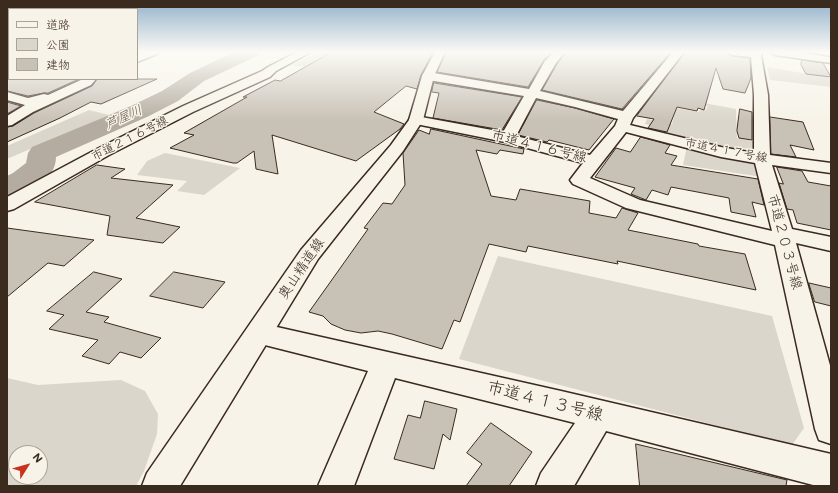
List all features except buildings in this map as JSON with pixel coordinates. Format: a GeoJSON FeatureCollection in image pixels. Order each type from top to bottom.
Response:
{"type":"FeatureCollection","features":[{"type":"Feature","properties":{"kind":"street","name":"市道２１６号線"},"geometry":{"type":"LineString","coordinates":[[256,78],[259,75]]}},
{"type":"Feature","properties":{"kind":"street","name":"市道２１６号線"},"geometry":{"type":"LineString","coordinates":[[7,205],[103,152],[188,109],[262,75]]}},
{"type":"Feature","properties":{"kind":"street"},"geometry":{"type":"LineString","coordinates":[[507,138],[543,75]]}},
{"type":"Feature","properties":{"kind":"street"},"geometry":{"type":"LineString","coordinates":[[594,161],[661,75]]}},
{"type":"Feature","properties":{"kind":"street","name":"市道２０３号線"},"geometry":{"type":"LineString","coordinates":[[762,75],[762,159],[784,237],[831,430]]}},
{"type":"Feature","properties":{"kind":"street","name":"市道４１７号線"},"geometry":{"type":"LineString","coordinates":[[428,76],[533,93],[596,107],[624,122],[721,152],[831,168]]}},
{"type":"Feature","properties":{"kind":"street","name":"奥山精道線"},"geometry":{"type":"LineString","coordinates":[[160,486],[309,255],[397,148],[416,120],[428,76]]}},
{"type":"Feature","properties":{"kind":"street"},"geometry":{"type":"LineString","coordinates":[[7,122],[28,109],[89,80]]}},
{"type":"Feature","properties":{"kind":"street"},"geometry":{"type":"LineString","coordinates":[[7,108],[69,90]]}},
{"type":"Feature","properties":{"kind":"street"},"geometry":{"type":"LineString","coordinates":[[7,96],[28,102]]}},
{"type":"Feature","properties":{"kind":"street","name":"市道４１６号線"},"geometry":{"type":"LineString","coordinates":[[416,120],[507,138],[594,161],[579,180],[633,204],[784,237],[831,244]]}},
{"type":"Feature","properties":{"kind":"street","name":"市道４１３号線"},"geometry":{"type":"LineString","coordinates":[[259,334],[831,472]]}},
{"type":"Feature","properties":{"kind":"street"},"geometry":{"type":"LineString","coordinates":[[336,486],[386,364]]}},
{"type":"Feature","properties":{"kind":"street"},"geometry":{"type":"LineString","coordinates":[[554,486],[598,415]]}},
{"type":"Feature","properties":{"kind":"green space"},"geometry":{"type":"Polygon","coordinates":[[[769,75],[814,75],[831,78],[831,87],[770,80],[769,75]]]}},
{"type":"Feature","properties":{"kind":"green space"},"geometry":{"type":"Polygon","coordinates":[[[651,95],[664,97],[677,108],[699,112],[700,110],[706,110],[708,106],[703,105],[704,103],[736,109],[737,138],[758,142],[757,151],[743,148],[742,153],[660,133],[662,128],[645,124],[647,119],[672,124],[675,113],[644,105],[651,95]]]}},
{"type":"Feature","properties":{"kind":"green space"},"geometry":{"type":"Polygon","coordinates":[[[89,110],[109,115],[7,159],[7,146],[89,110]]]}},
{"type":"Feature","properties":{"kind":"green space"},"geometry":{"type":"Polygon","coordinates":[[[687,146],[758,160],[762,177],[683,165],[687,146]]]}},
{"type":"Feature","properties":{"kind":"green space"},"geometry":{"type":"Polygon","coordinates":[[[165,153],[240,168],[204,195],[177,191],[187,181],[137,175],[147,161],[165,153]]]}},
{"type":"Feature","properties":{"kind":"green space"},"geometry":{"type":"Polygon","coordinates":[[[498,256],[772,316],[804,428],[792,445],[459,359],[498,256]]]}},
{"type":"Feature","properties":{"kind":"green space"},"geometry":{"type":"Polygon","coordinates":[[[7,378],[38,385],[121,380],[145,391],[158,414],[157,434],[144,471],[136,486],[7,486],[7,378]]]}},
{"type":"Feature","properties":{"kind":"waterway","name":"芦屋川"},"geometry":{"type":"LineString","coordinates":[[7,187],[24,180],[41,166],[42,153],[140,111],[170,96],[201,75]]}}]}
